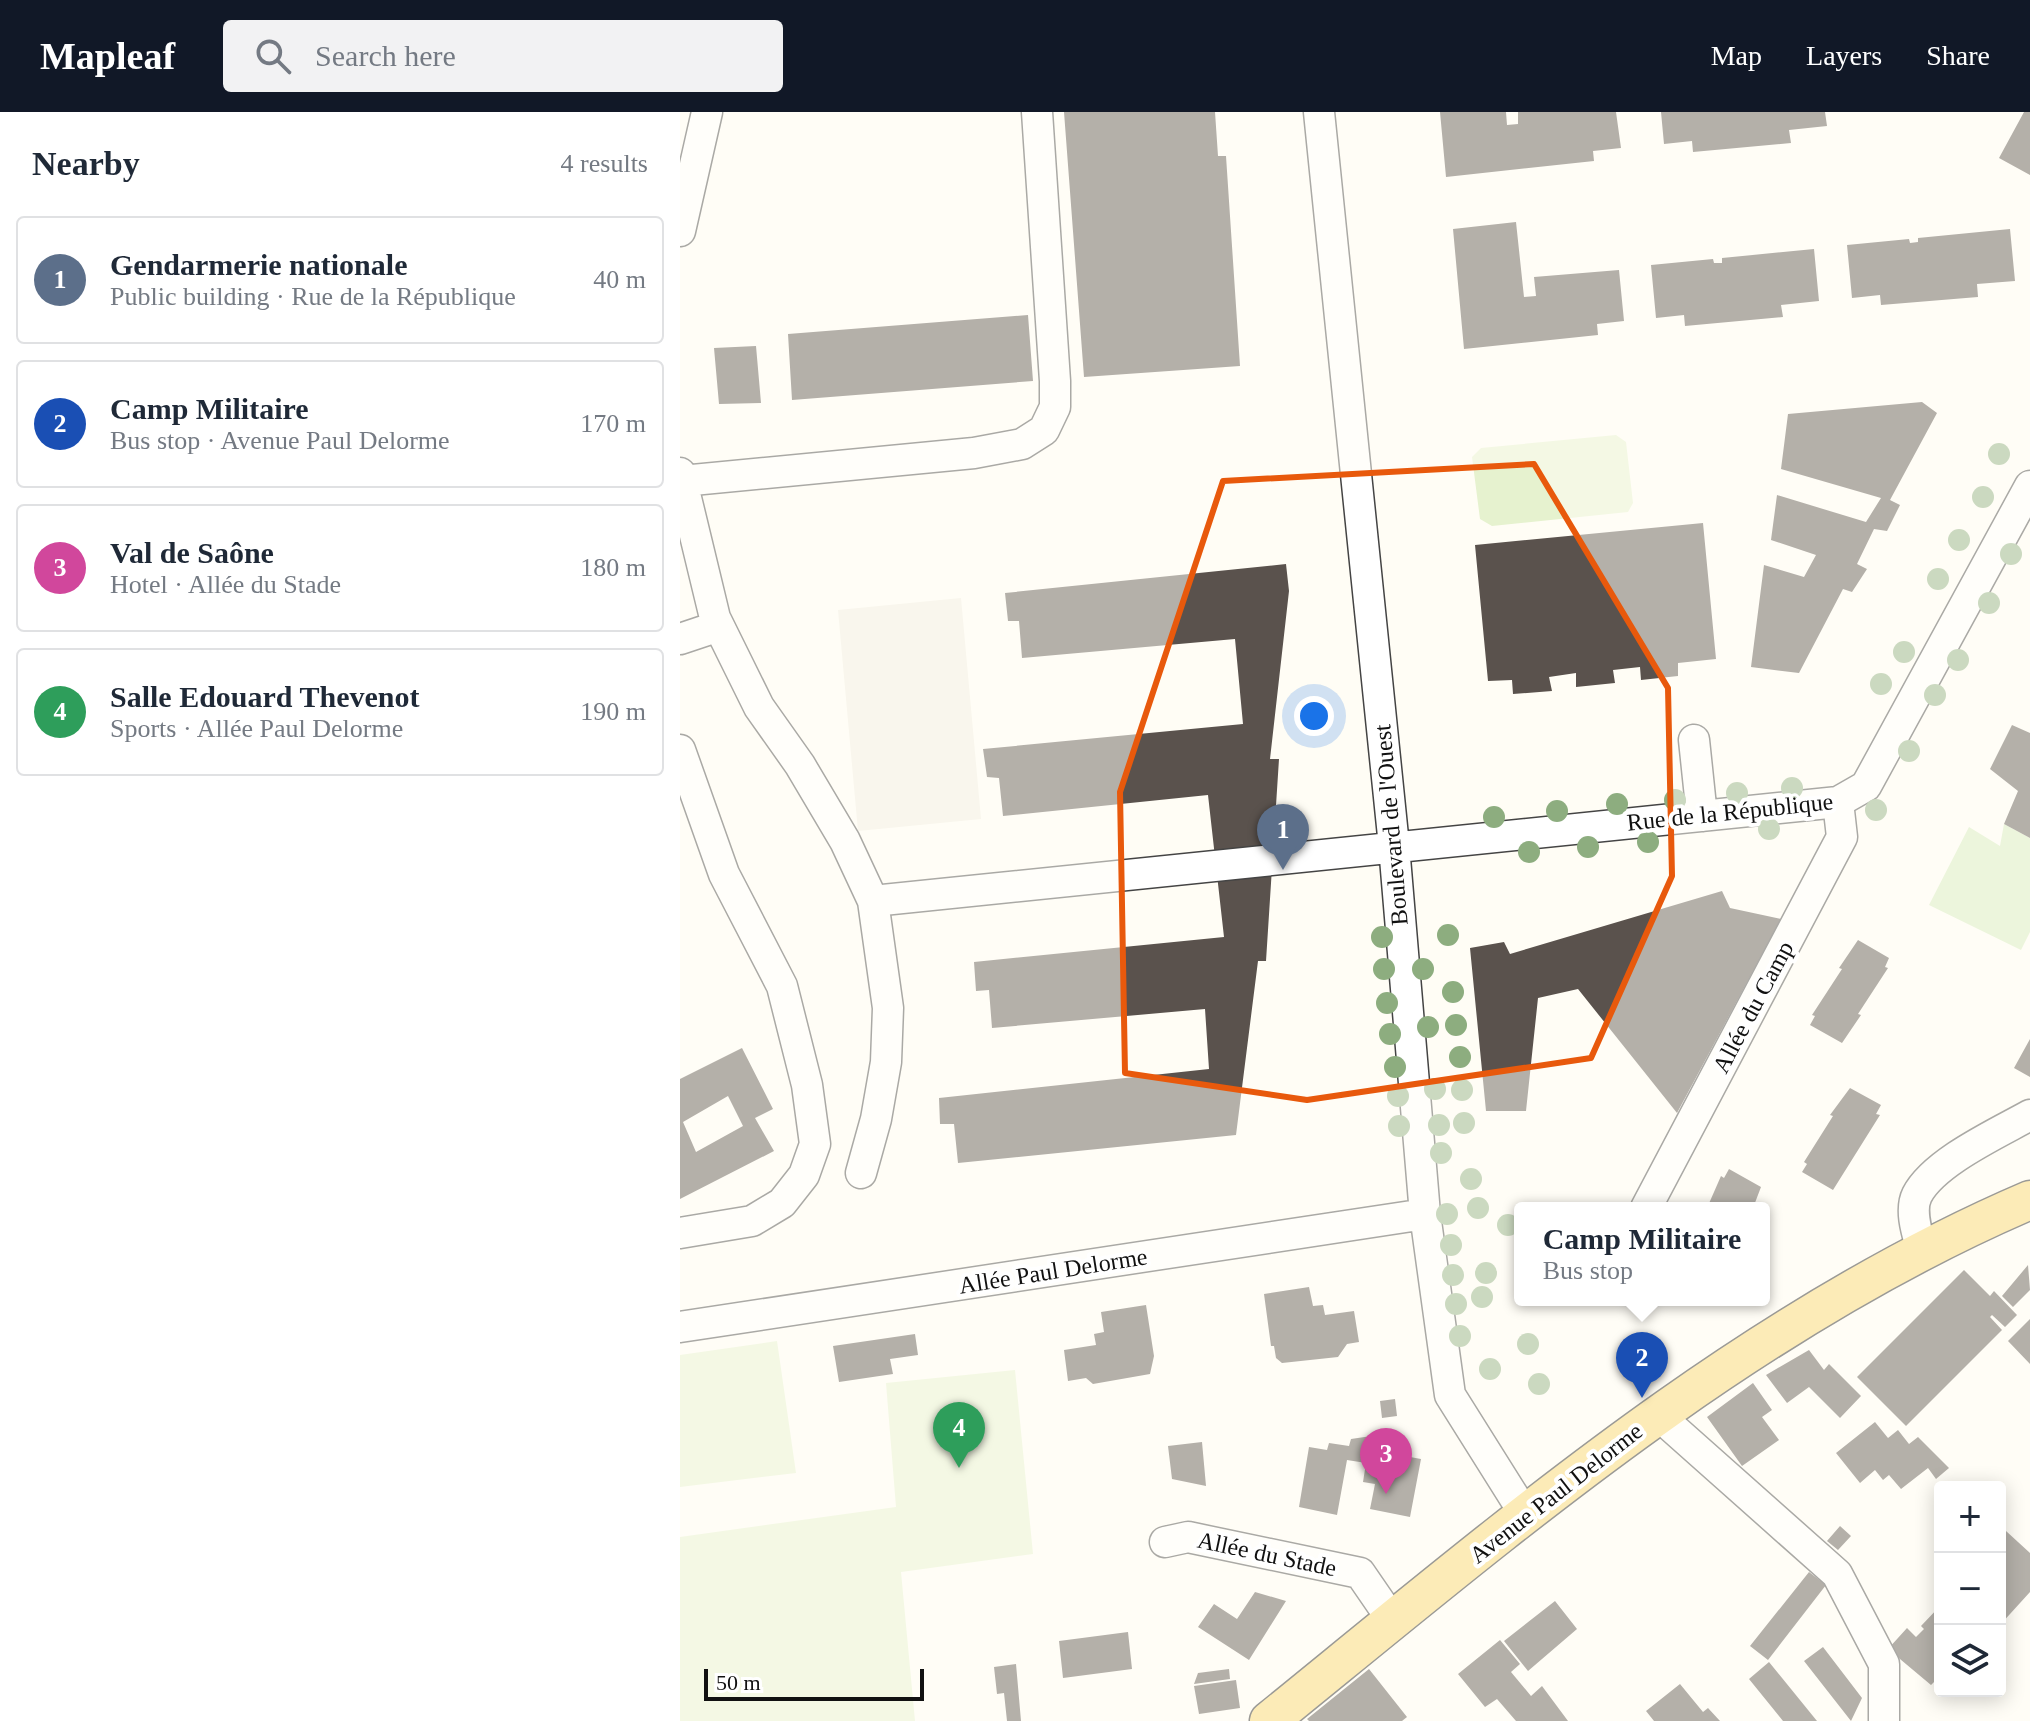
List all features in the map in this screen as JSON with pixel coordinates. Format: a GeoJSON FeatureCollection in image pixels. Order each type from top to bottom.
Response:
{"type":"FeatureCollection","features":[{"type":"Feature","properties":{"kind":"main road","name":"Avenue Paul Delorme"},"geometry":{"type":"LineString","coordinates":[[1269,1721],[1657,1414],[1793,1323],[1922,1251],[2030,1200]]}},
{"type":"Feature","properties":{"kind":"street"},"geometry":{"type":"LineString","coordinates":[[680,231],[707,112]]}},
{"type":"Feature","properties":{"kind":"street"},"geometry":{"type":"LineString","coordinates":[[861,1173],[876,1119],[886,1062],[888,1008],[873,901],[845,841],[800,765],[759,707],[719,626],[701,570],[681,477],[974,453],[1022,444],[1044,430],[1055,407],[1055,381],[1037,112]]}},
{"type":"Feature","properties":{"kind":"street","name":"Boulevard de l'Ouest"},"geometry":{"type":"LineString","coordinates":[[1319,112],[1394,846],[1425,1214],[1450,1395],[1526,1516]]}},
{"type":"Feature","properties":{"kind":"street","name":"Rue de la République"},"geometry":{"type":"LineString","coordinates":[[873,901],[1838,802],[1866,786],[2030,486]]}},
{"type":"Feature","properties":{"kind":"street"},"geometry":{"type":"LineString","coordinates":[[680,639],[719,626]]}},
{"type":"Feature","properties":{"kind":"street"},"geometry":{"type":"LineString","coordinates":[[1694,740],[1702,816]]}},
{"type":"Feature","properties":{"kind":"street"},"geometry":{"type":"LineString","coordinates":[[680,750],[724,874],[782,986],[807,1085],[815,1144],[804,1175],[782,1203],[752,1221],[680,1233]]}},
{"type":"Feature","properties":{"kind":"street","name":"Allée du Camp"},"geometry":{"type":"LineString","coordinates":[[1649,1202],[1842,837],[1838,802]]}},
{"type":"Feature","properties":{"kind":"street"},"geometry":{"type":"LineString","coordinates":[[1922,1251],[1915,1225],[1916,1197],[1940,1169],[2030,1115]]}},
{"type":"Feature","properties":{"kind":"street","name":"Allée Paul Delorme"},"geometry":{"type":"LineString","coordinates":[[680,1327],[1425,1214]]}},
{"type":"Feature","properties":{"kind":"street"},"geometry":{"type":"LineString","coordinates":[[1657,1414],[1837,1574],[1884,1664],[1884,1721]]}},
{"type":"Feature","properties":{"kind":"street","name":"Allée du Stade"},"geometry":{"type":"LineString","coordinates":[[1165,1542],[1188,1537],[1360,1573],[1393,1621]]}},
{"type":"Feature","properties":{"kind":"highlighted area"},"geometry":{"type":"Polygon","coordinates":[[[1534,464],[1668,688],[1672,876],[1591,1058],[1307,1100],[1125,1073],[1120,792],[1223,481],[1534,464]]]}},
{"type":"Feature","properties":{"kind":"green space"},"geometry":{"type":"Polygon","coordinates":[[[1616,435],[1626,442],[1633,503],[1628,512],[1492,526],[1480,519],[1472,457],[1481,448],[1616,435]]]}},
{"type":"Feature","properties":{"kind":"green space"},"geometry":{"type":"Polygon","coordinates":[[[2004,824],[2030,838],[2030,932],[2021,950],[1929,905],[1969,827],[2000,846],[2004,824]]]}},
{"type":"Feature","properties":{"kind":"green space"},"geometry":{"type":"Polygon","coordinates":[[[777,1341],[796,1473],[680,1487],[680,1355],[777,1341]]]}},
{"type":"Feature","properties":{"kind":"green space"},"geometry":{"type":"Polygon","coordinates":[[[1015,1370],[1033,1554],[901,1572],[915,1721],[680,1721],[680,1537],[896,1507],[886,1383],[1015,1370]]]}},
{"type":"Feature","properties":{"kind":"shaded area"},"geometry":{"type":"Polygon","coordinates":[[[961,598],[981,819],[858,831],[838,610],[961,598]]]}},
{"type":"Feature","properties":{"kind":"building"},"geometry":{"type":"Polygon","coordinates":[[[1064,112],[1215,112],[1218,156],[1226,156],[1240,366],[1084,377],[1064,112]]]}},
{"type":"Feature","properties":{"kind":"building"},"geometry":{"type":"Polygon","coordinates":[[[1440,112],[1506,112],[1507,125],[1518,124],[1518,112],[1616,112],[1621,148],[1593,151],[1594,161],[1446,177],[1440,112]]]}},
{"type":"Feature","properties":{"kind":"building"},"geometry":{"type":"Polygon","coordinates":[[[1661,112],[1825,112],[1827,126],[1789,130],[1791,143],[1693,152],[1692,141],[1664,144],[1661,112]]]}},
{"type":"Feature","properties":{"kind":"building"},"geometry":{"type":"Polygon","coordinates":[[[2024,112],[2030,112],[2030,175],[1999,158],[2024,112]]]}},
{"type":"Feature","properties":{"kind":"building"},"geometry":{"type":"Polygon","coordinates":[[[1516,222],[1524,297],[1536,296],[1534,277],[1619,270],[1624,321],[1597,324],[1598,335],[1464,349],[1453,229],[1516,222]]]}},
{"type":"Feature","properties":{"kind":"building"},"geometry":{"type":"Polygon","coordinates":[[[2010,229],[2015,281],[1977,284],[1978,297],[1881,305],[1880,295],[1852,298],[1847,245],[1909,239],[1910,243],[1918,242],[1918,238],[2010,229]]]}},
{"type":"Feature","properties":{"kind":"building"},"geometry":{"type":"Polygon","coordinates":[[[1814,249],[1819,301],[1781,305],[1783,317],[1685,326],[1684,315],[1656,318],[1651,265],[1713,259],[1714,263],[1722,263],[1722,258],[1814,249]]]}},
{"type":"Feature","properties":{"kind":"building"},"geometry":{"type":"Polygon","coordinates":[[[1028,315],[1033,381],[792,400],[788,334],[1028,315]]]}},
{"type":"Feature","properties":{"kind":"building"},"geometry":{"type":"Polygon","coordinates":[[[756,346],[761,403],[719,404],[714,348],[756,346]]]}},
{"type":"Feature","properties":{"kind":"building"},"geometry":{"type":"Polygon","coordinates":[[[1922,402],[1937,413],[1890,500],[1900,505],[1887,531],[1874,529],[1857,564],[1867,569],[1852,592],[1843,589],[1799,673],[1751,667],[1764,565],[1804,577],[1816,555],[1771,540],[1777,495],[1866,522],[1881,498],[1781,469],[1788,414],[1922,402]]]}},
{"type":"Feature","properties":{"kind":"building"},"geometry":{"type":"Polygon","coordinates":[[[1703,523],[1716,659],[1678,663],[1678,676],[1641,680],[1640,667],[1613,670],[1615,683],[1576,687],[1576,673],[1549,677],[1552,691],[1513,694],[1512,680],[1488,681],[1475,545],[1703,523]]]}},
{"type":"Feature","properties":{"kind":"building"},"geometry":{"type":"Polygon","coordinates":[[[1286,564],[1289,591],[1270,759],[1279,759],[1266,961],[1258,961],[1236,1135],[958,1163],[954,1124],[940,1124],[939,1098],[1209,1069],[1205,1009],[992,1028],[989,990],[976,991],[974,962],[1224,937],[1208,795],[1003,816],[999,778],[987,777],[983,749],[1243,724],[1235,639],[1022,658],[1019,621],[1008,621],[1005,593],[1286,564]]]}},
{"type":"Feature","properties":{"kind":"building"},"geometry":{"type":"Polygon","coordinates":[[[2012,725],[2030,733],[2030,838],[2004,824],[2018,791],[1990,769],[2012,725]]]}},
{"type":"Feature","properties":{"kind":"building"},"geometry":{"type":"Polygon","coordinates":[[[1722,891],[1730,908],[1781,919],[1677,1113],[1578,989],[1538,998],[1526,1111],[1486,1111],[1470,948],[1504,942],[1510,954],[1722,891]]]}},
{"type":"Feature","properties":{"kind":"building"},"geometry":{"type":"Polygon","coordinates":[[[1858,940],[1889,958],[1885,967],[1888,968],[1842,1043],[1810,1025],[1815,1016],[1812,1015],[1858,940]]]}},
{"type":"Feature","properties":{"kind":"building"},"geometry":{"type":"Polygon","coordinates":[[[2030,1039],[2030,1077],[2014,1068],[2030,1039]]]}},
{"type":"Feature","properties":{"kind":"building"},"geometry":{"type":"Polygon","coordinates":[[[742,1048],[773,1109],[755,1118],[774,1151],[680,1199],[680,1079],[742,1048]],[[728,1096],[683,1122],[696,1152],[743,1126],[728,1096]]]}},
{"type":"Feature","properties":{"kind":"building"},"geometry":{"type":"Polygon","coordinates":[[[1850,1088],[1881,1105],[1876,1114],[1880,1115],[1833,1190],[1802,1172],[1807,1164],[1804,1162],[1833,1116],[1830,1115],[1850,1088]]]}},
{"type":"Feature","properties":{"kind":"building"},"geometry":{"type":"Polygon","coordinates":[[[1729,1169],[1761,1187],[1755,1202],[1710,1202],[1721,1176],[1724,1178],[1729,1169]]]}},
{"type":"Feature","properties":{"kind":"building"},"geometry":{"type":"Polygon","coordinates":[[[2028,1265],[2030,1290],[2013,1307],[2002,1296],[2028,1265]]]}},
{"type":"Feature","properties":{"kind":"building"},"geometry":{"type":"Polygon","coordinates":[[[1964,1270],[1990,1296],[1994,1291],[2017,1315],[2005,1327],[1992,1315],[1990,1317],[2002,1330],[1906,1426],[1857,1377],[1964,1270]]]}},
{"type":"Feature","properties":{"kind":"building"},"geometry":{"type":"Polygon","coordinates":[[[1309,1287],[1313,1306],[1323,1305],[1325,1315],[1354,1311],[1359,1342],[1347,1344],[1338,1357],[1282,1363],[1276,1358],[1274,1346],[1271,1346],[1264,1294],[1309,1287]]]}},
{"type":"Feature","properties":{"kind":"building"},"geometry":{"type":"Polygon","coordinates":[[[1146,1305],[1154,1356],[1150,1374],[1093,1384],[1086,1378],[1068,1381],[1064,1350],[1096,1345],[1094,1334],[1104,1332],[1101,1312],[1146,1305]]]}},
{"type":"Feature","properties":{"kind":"building"},"geometry":{"type":"Polygon","coordinates":[[[2030,1319],[2030,1364],[2008,1341],[2030,1319]]]}},
{"type":"Feature","properties":{"kind":"building"},"geometry":{"type":"Polygon","coordinates":[[[915,1334],[918,1355],[890,1359],[893,1374],[839,1382],[833,1346],[915,1334]]]}},
{"type":"Feature","properties":{"kind":"building"},"geometry":{"type":"Polygon","coordinates":[[[1809,1350],[1824,1370],[1829,1364],[1861,1396],[1840,1418],[1809,1387],[1787,1403],[1766,1375],[1809,1350]]]}},
{"type":"Feature","properties":{"kind":"building"},"geometry":{"type":"Polygon","coordinates":[[[1753,1383],[1772,1410],[1762,1417],[1779,1440],[1742,1466],[1707,1417],[1753,1383]]]}},
{"type":"Feature","properties":{"kind":"building"},"geometry":{"type":"Polygon","coordinates":[[[1395,1399],[1397,1416],[1382,1418],[1380,1401],[1395,1399]]]}},
{"type":"Feature","properties":{"kind":"building"},"geometry":{"type":"Polygon","coordinates":[[[1875,1422],[1888,1438],[1898,1430],[1909,1444],[1918,1437],[1949,1468],[1936,1479],[1928,1468],[1901,1489],[1889,1475],[1883,1480],[1875,1470],[1860,1483],[1836,1453],[1875,1422]]]}},
{"type":"Feature","properties":{"kind":"building"},"geometry":{"type":"Polygon","coordinates":[[[1385,1434],[1388,1453],[1421,1459],[1410,1517],[1370,1509],[1375,1484],[1363,1482],[1366,1463],[1347,1460],[1337,1515],[1299,1507],[1309,1447],[1327,1450],[1329,1443],[1349,1446],[1351,1439],[1385,1434]]]}},
{"type":"Feature","properties":{"kind":"building"},"geometry":{"type":"Polygon","coordinates":[[[1202,1442],[1206,1486],[1172,1479],[1168,1446],[1202,1442]]]}},
{"type":"Feature","properties":{"kind":"building"},"geometry":{"type":"Polygon","coordinates":[[[1840,1526],[1851,1536],[1838,1550],[1827,1541],[1840,1526]]]}},
{"type":"Feature","properties":{"kind":"building"},"geometry":{"type":"Polygon","coordinates":[[[2006,1531],[2030,1553],[2030,1592],[2006,1618],[2006,1531]]]}},
{"type":"Feature","properties":{"kind":"building"},"geometry":{"type":"Polygon","coordinates":[[[1809,1572],[1826,1585],[1768,1660],[1750,1646],[1809,1572]]]}},
{"type":"Feature","properties":{"kind":"building"},"geometry":{"type":"Polygon","coordinates":[[[1255,1592],[1286,1601],[1249,1660],[1198,1627],[1214,1604],[1237,1619],[1255,1592]]]}},
{"type":"Feature","properties":{"kind":"building"},"geometry":{"type":"Polygon","coordinates":[[[1555,1601],[1577,1629],[1528,1671],[1504,1641],[1555,1601]]]}},
{"type":"Feature","properties":{"kind":"building"},"geometry":{"type":"Polygon","coordinates":[[[1934,1612],[1934,1682],[1931,1685],[1888,1649],[1907,1628],[1916,1637],[1924,1629],[1921,1626],[1934,1612]]]}},
{"type":"Feature","properties":{"kind":"building"},"geometry":{"type":"Polygon","coordinates":[[[1128,1632],[1132,1669],[1063,1678],[1059,1641],[1128,1632]]]}},
{"type":"Feature","properties":{"kind":"building"},"geometry":{"type":"Polygon","coordinates":[[[1500,1640],[1520,1664],[1511,1672],[1531,1696],[1542,1686],[1568,1721],[1516,1721],[1497,1699],[1485,1707],[1458,1674],[1500,1640]]]}},
{"type":"Feature","properties":{"kind":"building"},"geometry":{"type":"Polygon","coordinates":[[[1823,1647],[1862,1698],[1851,1721],[1804,1661],[1823,1647]]]}},
{"type":"Feature","properties":{"kind":"building"},"geometry":{"type":"Polygon","coordinates":[[[1769,1662],[1817,1721],[1783,1721],[1749,1679],[1769,1662]]]}},
{"type":"Feature","properties":{"kind":"building"},"geometry":{"type":"Polygon","coordinates":[[[1016,1664],[1021,1721],[1007,1721],[1004,1693],[997,1694],[994,1667],[1016,1664]]]}},
{"type":"Feature","properties":{"kind":"building"},"geometry":{"type":"Polygon","coordinates":[[[1229,1669],[1230,1679],[1194,1684],[1198,1673],[1229,1669]]]}},
{"type":"Feature","properties":{"kind":"building"},"geometry":{"type":"Polygon","coordinates":[[[1369,1669],[1407,1717],[1402,1721],[1307,1719],[1369,1669]]]}},
{"type":"Feature","properties":{"kind":"building"},"geometry":{"type":"Polygon","coordinates":[[[1236,1680],[1240,1708],[1199,1714],[1194,1686],[1236,1680]]]}},
{"type":"Feature","properties":{"kind":"building"},"geometry":{"type":"Polygon","coordinates":[[[1680,1684],[1703,1712],[1708,1708],[1720,1721],[1654,1721],[1646,1711],[1680,1684]]]}},
{"type":"Feature","properties":{"kind":"place","name":"Gendarmerie nationale"},"geometry":{"type":"Point","coordinates":[1283,870]}},
{"type":"Feature","properties":{"kind":"place","name":"Camp Militaire"},"geometry":{"type":"Point","coordinates":[1642,1398]}},
{"type":"Feature","properties":{"kind":"place","name":"Salle Edouard Thevenot"},"geometry":{"type":"Point","coordinates":[959,1468]}},
{"type":"Feature","properties":{"kind":"place","name":"Val de Saône"},"geometry":{"type":"Point","coordinates":[1386,1494]}}]}
